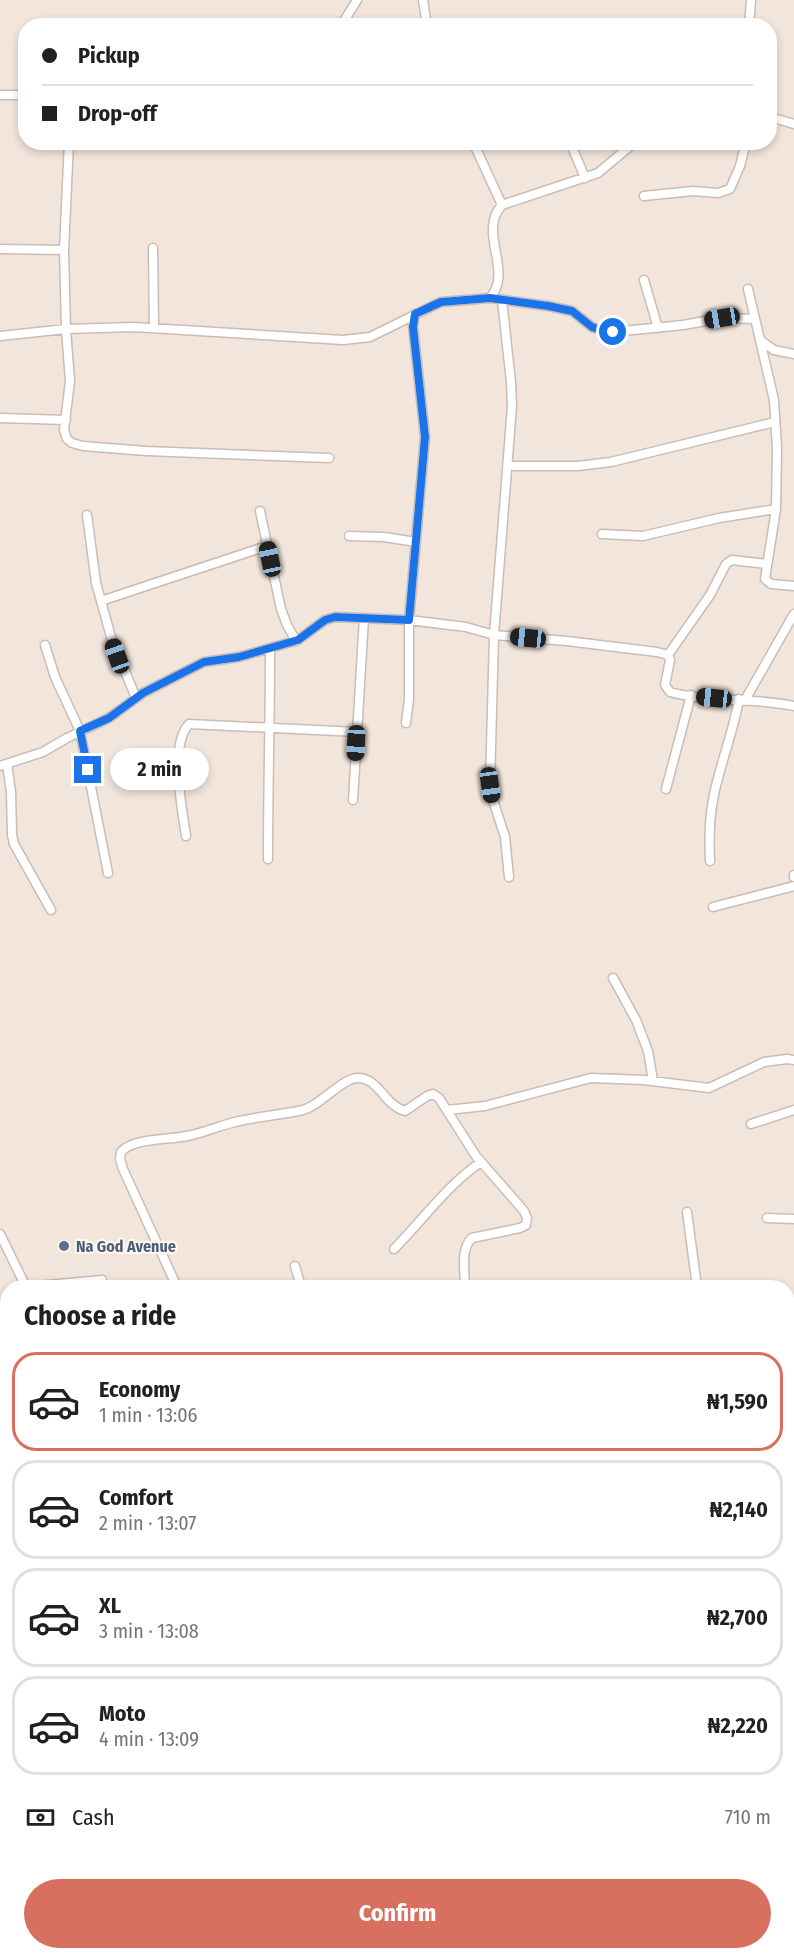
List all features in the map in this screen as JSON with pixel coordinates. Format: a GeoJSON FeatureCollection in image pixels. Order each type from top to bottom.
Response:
{"type":"FeatureCollection","features":[{"type":"Feature","properties":{"kind":"street"},"geometry":{"type":"LineString","coordinates":[[346,18],[357,0]]}},
{"type":"Feature","properties":{"kind":"street"},"geometry":{"type":"LineString","coordinates":[[423,0],[426,18]]}},
{"type":"Feature","properties":{"kind":"street"},"geometry":{"type":"LineString","coordinates":[[750,18],[751,0]]}},
{"type":"Feature","properties":{"kind":"street"},"geometry":{"type":"LineString","coordinates":[[0,95],[18,95]]}},
{"type":"Feature","properties":{"kind":"street"},"geometry":{"type":"LineString","coordinates":[[777,119],[794,124]]}},
{"type":"Feature","properties":{"kind":"street"},"geometry":{"type":"LineString","coordinates":[[69,150],[64,250],[70,381],[64,430],[67,439],[83,446],[146,451],[329,458]]}},
{"type":"Feature","properties":{"kind":"street"},"geometry":{"type":"LineString","coordinates":[[477,150],[502,205]]}},
{"type":"Feature","properties":{"kind":"street"},"geometry":{"type":"LineString","coordinates":[[573,150],[585,178]]}},
{"type":"Feature","properties":{"kind":"street"},"geometry":{"type":"LineString","coordinates":[[490,298],[498,282],[497,257],[492,237],[493,221],[502,205],[598,173],[625,150]]}},
{"type":"Feature","properties":{"kind":"street"},"geometry":{"type":"LineString","coordinates":[[644,196],[693,191],[718,193],[730,189],[744,150]]}},
{"type":"Feature","properties":{"kind":"street"},"geometry":{"type":"LineString","coordinates":[[153,248],[154,328]]}},
{"type":"Feature","properties":{"kind":"street"},"geometry":{"type":"LineString","coordinates":[[0,249],[64,250]]}},
{"type":"Feature","properties":{"kind":"street"},"geometry":{"type":"LineString","coordinates":[[644,280],[658,328]]}},
{"type":"Feature","properties":{"kind":"street"},"geometry":{"type":"LineString","coordinates":[[748,289],[774,400],[776,423],[776,509],[765,579],[768,582],[794,586]]}},
{"type":"Feature","properties":{"kind":"street"},"geometry":{"type":"LineString","coordinates":[[0,336],[66,329],[134,327],[344,340],[370,337],[441,302],[490,298],[572,311],[592,327],[613,332],[722,318],[755,319]]}},
{"type":"Feature","properties":{"kind":"street"},"geometry":{"type":"LineString","coordinates":[[502,300],[512,394],[494,634],[490,785],[505,837],[509,877]]}},
{"type":"Feature","properties":{"kind":"street"},"geometry":{"type":"LineString","coordinates":[[406,723],[409,699],[409,620],[425,437],[413,327],[415,314]]}},
{"type":"Feature","properties":{"kind":"street"},"geometry":{"type":"LineString","coordinates":[[760,340],[774,351],[794,354]]}},
{"type":"Feature","properties":{"kind":"street"},"geometry":{"type":"LineString","coordinates":[[0,418],[66,420]]}},
{"type":"Feature","properties":{"kind":"street"},"geometry":{"type":"LineString","coordinates":[[508,465],[577,466],[611,462],[776,423]]}},
{"type":"Feature","properties":{"kind":"street"},"geometry":{"type":"LineString","coordinates":[[602,534],[642,536],[719,518],[776,509]]}},
{"type":"Feature","properties":{"kind":"street"},"geometry":{"type":"LineString","coordinates":[[261,511],[281,609],[296,641]]}},
{"type":"Feature","properties":{"kind":"street"},"geometry":{"type":"LineString","coordinates":[[87,515],[96,583],[117,656],[136,698]]}},
{"type":"Feature","properties":{"kind":"street"},"geometry":{"type":"LineString","coordinates":[[349,536],[384,537],[416,542]]}},
{"type":"Feature","properties":{"kind":"street"},"geometry":{"type":"LineString","coordinates":[[101,601],[267,546]]}},
{"type":"Feature","properties":{"kind":"street"},"geometry":{"type":"LineString","coordinates":[[668,655],[710,595],[726,564],[732,561],[767,564]]}},
{"type":"Feature","properties":{"kind":"street"},"geometry":{"type":"LineString","coordinates":[[710,861],[709,839],[713,799],[742,699],[794,614]]}},
{"type":"Feature","properties":{"kind":"street"},"geometry":{"type":"LineString","coordinates":[[51,910],[14,844],[11,792],[2,765],[43,752],[109,718],[136,698],[204,662],[239,657],[296,641],[325,620],[335,617],[409,620],[466,627],[494,634],[668,655]]}},
{"type":"Feature","properties":{"kind":"street"},"geometry":{"type":"LineString","coordinates":[[353,800],[364,618]]}},
{"type":"Feature","properties":{"kind":"street"},"geometry":{"type":"LineString","coordinates":[[45,645],[55,677],[80,731],[108,873]]}},
{"type":"Feature","properties":{"kind":"street"},"geometry":{"type":"LineString","coordinates":[[268,859],[270,649]]}},
{"type":"Feature","properties":{"kind":"street"},"geometry":{"type":"LineString","coordinates":[[668,655],[670,660],[665,685],[670,692],[761,700],[794,706]]}},
{"type":"Feature","properties":{"kind":"street"},"geometry":{"type":"LineString","coordinates":[[666,789],[691,695]]}},
{"type":"Feature","properties":{"kind":"street"},"geometry":{"type":"LineString","coordinates":[[186,836],[177,768],[181,742],[185,728],[189,724],[270,726],[357,732]]}},
{"type":"Feature","properties":{"kind":"street"},"geometry":{"type":"LineString","coordinates":[[713,907],[794,886]]}},
{"type":"Feature","properties":{"kind":"street"},"geometry":{"type":"LineString","coordinates":[[613,978],[636,1020],[648,1052],[653,1081]]}},
{"type":"Feature","properties":{"kind":"street"},"geometry":{"type":"LineString","coordinates":[[447,1110],[485,1106],[591,1078],[606,1077],[709,1088],[764,1062],[794,1060]]}},
{"type":"Feature","properties":{"kind":"street"},"geometry":{"type":"LineString","coordinates":[[174,1280],[120,1159],[121,1152],[131,1144],[188,1136],[234,1122],[277,1113],[301,1111],[355,1078],[364,1078],[372,1082],[390,1104],[405,1111],[427,1095],[433,1094],[439,1098],[481,1162],[524,1211],[527,1218],[526,1225],[472,1238],[468,1242],[465,1249],[465,1280]]}},
{"type":"Feature","properties":{"kind":"street"},"geometry":{"type":"LineString","coordinates":[[751,1124],[794,1110]]}},
{"type":"Feature","properties":{"kind":"street"},"geometry":{"type":"LineString","coordinates":[[394,1249],[453,1184],[481,1162]]}},
{"type":"Feature","properties":{"kind":"street"},"geometry":{"type":"LineString","coordinates":[[687,1212],[696,1280]]}},
{"type":"Feature","properties":{"kind":"street"},"geometry":{"type":"LineString","coordinates":[[767,1218],[794,1219]]}},
{"type":"Feature","properties":{"kind":"street"},"geometry":{"type":"LineString","coordinates":[[0,1234],[23,1280]]}},
{"type":"Feature","properties":{"kind":"street"},"geometry":{"type":"LineString","coordinates":[[0,1252],[10,1254]]}},
{"type":"Feature","properties":{"kind":"street"},"geometry":{"type":"LineString","coordinates":[[295,1266],[299,1280]]}},
{"type":"Feature","properties":{"kind":"shaded area"},"geometry":{"type":"Polygon","coordinates":[[[0,0],[794,0],[794,1280],[0,1280],[0,0]]]}},
{"type":"Feature","properties":{"kind":"place","name":"Na God Avenue"},"geometry":{"type":"Point","coordinates":[64,1246]}},
{"type":"Feature","properties":{"kind":"route"},"geometry":{"type":"LineString","coordinates":[[88,770],[80,731],[109,718],[143,693],[204,662],[239,657],[298,640],[325,620],[335,617],[409,620],[425,437],[423,406],[417,381],[413,327],[415,314],[441,302],[490,298],[572,311],[592,327],[613,332]]}}]}
